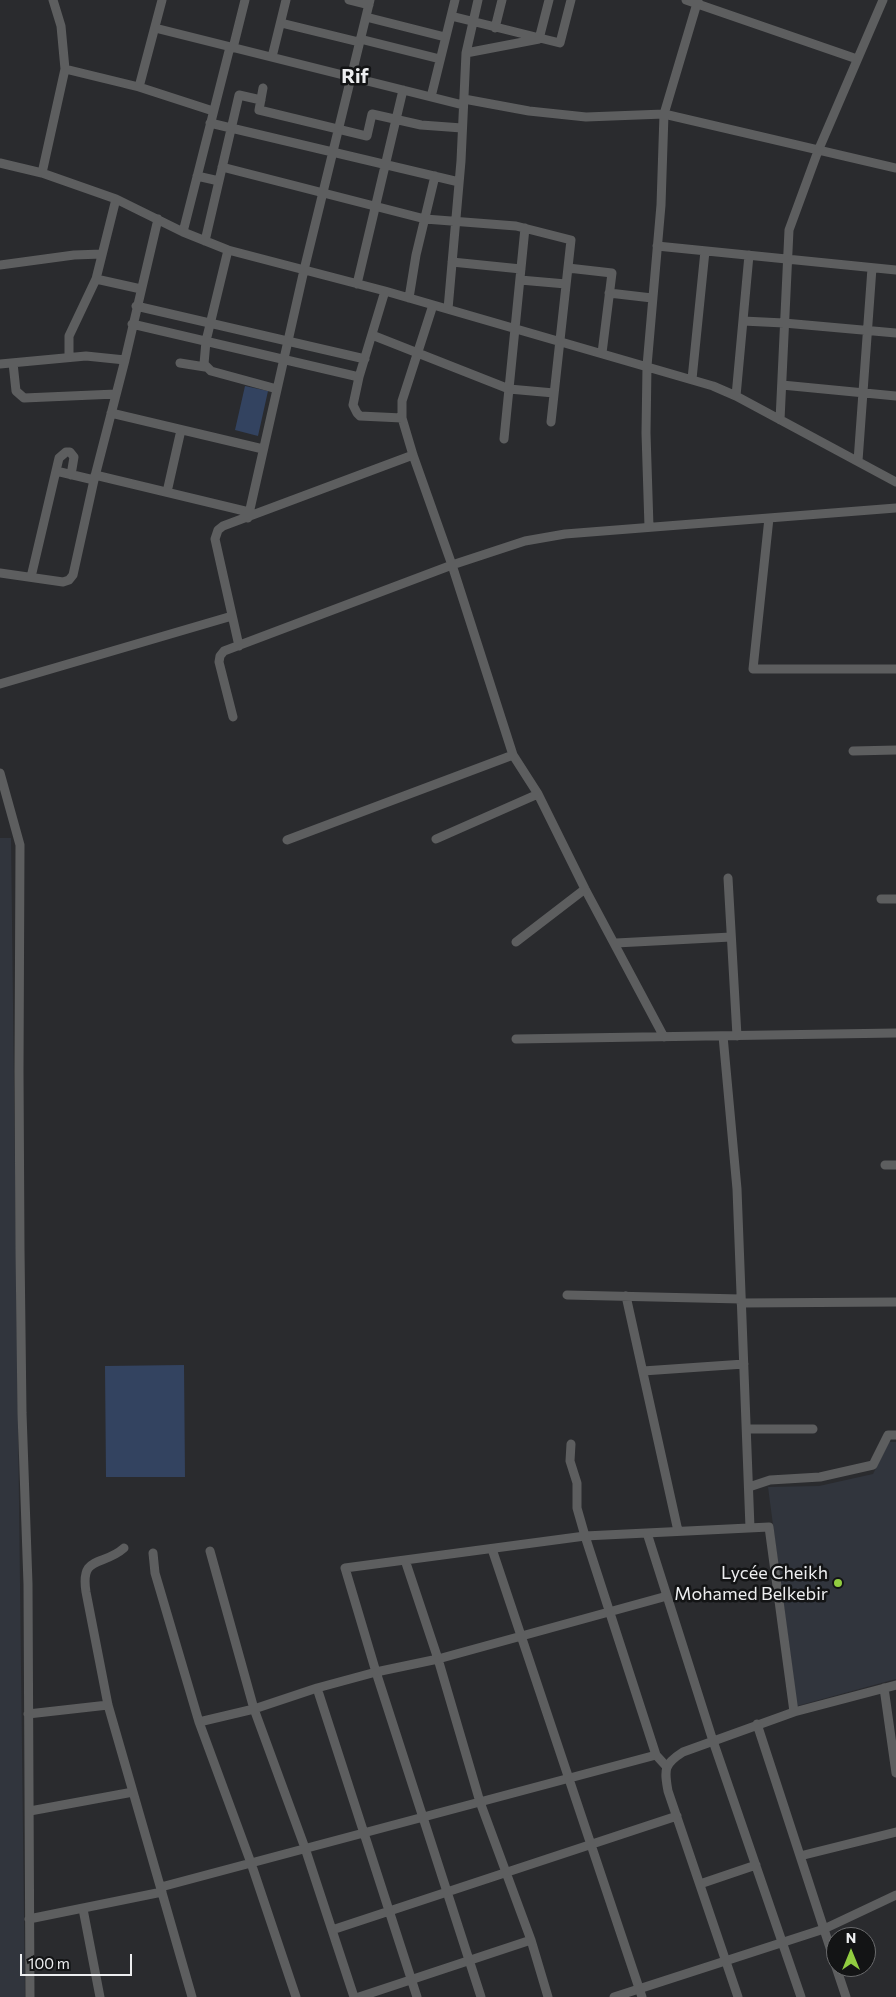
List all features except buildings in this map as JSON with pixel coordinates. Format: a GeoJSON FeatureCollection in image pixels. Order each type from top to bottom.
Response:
{"type":"FeatureCollection","features":[{"type":"Feature","properties":{"kind":"street"},"geometry":{"type":"LineString","coordinates":[[42,173],[65,69],[61,26],[53,0]]}},
{"type":"Feature","properties":{"kind":"street"},"geometry":{"type":"LineString","coordinates":[[139,87],[162,0]]}},
{"type":"Feature","properties":{"kind":"street"},"geometry":{"type":"LineString","coordinates":[[184,232],[213,111],[245,0]]}},
{"type":"Feature","properties":{"kind":"street"},"geometry":{"type":"LineString","coordinates":[[272,58],[286,0]]}},
{"type":"Feature","properties":{"kind":"street"},"geometry":{"type":"LineString","coordinates":[[248,515],[322,193],[369,3],[349,0]]}},
{"type":"Feature","properties":{"kind":"street"},"geometry":{"type":"LineString","coordinates":[[431,97],[455,0]]}},
{"type":"Feature","properties":{"kind":"street"},"geometry":{"type":"LineString","coordinates":[[448,309],[459,182],[466,53],[478,0]]}},
{"type":"Feature","properties":{"kind":"street"},"geometry":{"type":"LineString","coordinates":[[495,28],[502,0]]}},
{"type":"Feature","properties":{"kind":"street"},"geometry":{"type":"LineString","coordinates":[[539,39],[548,0]]}},
{"type":"Feature","properties":{"kind":"street"},"geometry":{"type":"LineString","coordinates":[[451,16],[560,43],[571,0]]}},
{"type":"Feature","properties":{"kind":"street"},"geometry":{"type":"LineString","coordinates":[[686,0],[697,1],[857,59]]}},
{"type":"Feature","properties":{"kind":"street"},"geometry":{"type":"LineString","coordinates":[[780,420],[789,230],[818,151],[883,0]]}},
{"type":"Feature","properties":{"kind":"street"},"geometry":{"type":"LineString","coordinates":[[649,528],[646,366],[661,205],[664,114],[697,1]]}},
{"type":"Feature","properties":{"kind":"street"},"geometry":{"type":"LineString","coordinates":[[366,17],[445,38]]}},
{"type":"Feature","properties":{"kind":"street"},"geometry":{"type":"LineString","coordinates":[[281,23],[440,59]]}},
{"type":"Feature","properties":{"kind":"street"},"geometry":{"type":"LineString","coordinates":[[155,28],[431,97],[529,111],[586,116],[664,114],[896,168]]}},
{"type":"Feature","properties":{"kind":"street"},"geometry":{"type":"LineString","coordinates":[[466,53],[539,39]]}},
{"type":"Feature","properties":{"kind":"street"},"geometry":{"type":"LineString","coordinates":[[65,69],[139,87],[213,111]]}},
{"type":"Feature","properties":{"kind":"street"},"geometry":{"type":"LineString","coordinates":[[263,88],[259,110],[367,136],[372,114],[421,125],[462,128]]}},
{"type":"Feature","properties":{"kind":"street"},"geometry":{"type":"LineString","coordinates":[[357,284],[403,90]]}},
{"type":"Feature","properties":{"kind":"street"},"geometry":{"type":"LineString","coordinates":[[204,241],[239,95],[260,100]]}},
{"type":"Feature","properties":{"kind":"street"},"geometry":{"type":"LineString","coordinates":[[210,123],[459,182]]}},
{"type":"Feature","properties":{"kind":"street"},"geometry":{"type":"LineString","coordinates":[[0,163],[42,173],[116,199],[184,232],[228,250],[385,291],[692,379],[736,396],[896,482]]}},
{"type":"Feature","properties":{"kind":"street"},"geometry":{"type":"LineString","coordinates":[[222,167],[425,218],[516,226],[571,240],[551,422]]}},
{"type":"Feature","properties":{"kind":"street"},"geometry":{"type":"LineString","coordinates":[[197,176],[218,182]]}},
{"type":"Feature","properties":{"kind":"street"},"geometry":{"type":"LineString","coordinates":[[408,298],[435,176]]}},
{"type":"Feature","properties":{"kind":"street"},"geometry":{"type":"LineString","coordinates":[[69,357],[68,344],[72,328],[96,279],[116,199]]}},
{"type":"Feature","properties":{"kind":"street"},"geometry":{"type":"LineString","coordinates":[[0,573],[63,582],[72,578],[94,478],[125,360],[136,306],[158,219]]}},
{"type":"Feature","properties":{"kind":"street"},"geometry":{"type":"LineString","coordinates":[[504,439],[525,228]]}},
{"type":"Feature","properties":{"kind":"street"},"geometry":{"type":"LineString","coordinates":[[657,246],[896,270]]}},
{"type":"Feature","properties":{"kind":"street"},"geometry":{"type":"LineString","coordinates":[[205,367],[203,362],[206,341],[228,250]]}},
{"type":"Feature","properties":{"kind":"street"},"geometry":{"type":"LineString","coordinates":[[692,379],[704,251]]}},
{"type":"Feature","properties":{"kind":"street"},"geometry":{"type":"LineString","coordinates":[[0,264],[74,255],[102,254]]}},
{"type":"Feature","properties":{"kind":"street"},"geometry":{"type":"LineString","coordinates":[[736,396],[748,255]]}},
{"type":"Feature","properties":{"kind":"street"},"geometry":{"type":"LineString","coordinates":[[452,262],[521,269]]}},
{"type":"Feature","properties":{"kind":"street"},"geometry":{"type":"LineString","coordinates":[[568,268],[612,273],[602,353]]}},
{"type":"Feature","properties":{"kind":"street"},"geometry":{"type":"LineString","coordinates":[[858,461],[872,268]]}},
{"type":"Feature","properties":{"kind":"street"},"geometry":{"type":"LineString","coordinates":[[96,279],[141,289]]}},
{"type":"Feature","properties":{"kind":"street"},"geometry":{"type":"LineString","coordinates":[[520,280],[566,284]]}},
{"type":"Feature","properties":{"kind":"street"},"geometry":{"type":"LineString","coordinates":[[385,291],[359,377],[353,406],[357,414],[365,417],[402,418]]}},
{"type":"Feature","properties":{"kind":"street"},"geometry":{"type":"LineString","coordinates":[[609,293],[652,298]]}},
{"type":"Feature","properties":{"kind":"street"},"geometry":{"type":"LineString","coordinates":[[433,305],[403,396],[402,418],[413,455],[452,565],[513,755],[538,794],[585,889],[664,1037]]}},
{"type":"Feature","properties":{"kind":"street"},"geometry":{"type":"LineString","coordinates":[[136,306],[365,359]]}},
{"type":"Feature","properties":{"kind":"street"},"geometry":{"type":"LineString","coordinates":[[743,321],[896,333]]}},
{"type":"Feature","properties":{"kind":"street"},"geometry":{"type":"LineString","coordinates":[[132,324],[359,377]]}},
{"type":"Feature","properties":{"kind":"street"},"geometry":{"type":"LineString","coordinates":[[372,335],[509,389],[554,393]]}},
{"type":"Feature","properties":{"kind":"street"},"geometry":{"type":"LineString","coordinates":[[0,364],[100,356],[125,360]]}},
{"type":"Feature","properties":{"kind":"street"},"geometry":{"type":"LineString","coordinates":[[180,362],[205,367],[211,371],[277,389]]}},
{"type":"Feature","properties":{"kind":"street"},"geometry":{"type":"LineString","coordinates":[[14,363],[16,391],[24,398],[116,394]]}},
{"type":"Feature","properties":{"kind":"street"},"geometry":{"type":"LineString","coordinates":[[782,386],[896,396]]}},
{"type":"Feature","properties":{"kind":"street"},"geometry":{"type":"LineString","coordinates":[[111,413],[263,449]]}},
{"type":"Feature","properties":{"kind":"street"},"geometry":{"type":"LineString","coordinates":[[167,492],[181,430]]}},
{"type":"Feature","properties":{"kind":"street"},"geometry":{"type":"LineString","coordinates":[[31,577],[56,471],[60,456],[64,452],[72,454],[74,459],[71,475]]}},
{"type":"Feature","properties":{"kind":"street"},"geometry":{"type":"LineString","coordinates":[[239,646],[215,536],[218,530],[248,515],[413,455]]}},
{"type":"Feature","properties":{"kind":"street"},"geometry":{"type":"LineString","coordinates":[[56,471],[167,492],[248,515]]}},
{"type":"Feature","properties":{"kind":"street"},"geometry":{"type":"LineString","coordinates":[[233,717],[219,659],[224,651],[452,565],[525,541],[565,534],[896,508]]}},
{"type":"Feature","properties":{"kind":"street"},"geometry":{"type":"LineString","coordinates":[[769,518],[753,668],[896,669]]}},
{"type":"Feature","properties":{"kind":"street"},"geometry":{"type":"LineString","coordinates":[[0,684],[232,616]]}},
{"type":"Feature","properties":{"kind":"street"},"geometry":{"type":"LineString","coordinates":[[854,750],[896,750]]}},
{"type":"Feature","properties":{"kind":"street"},"geometry":{"type":"LineString","coordinates":[[287,840],[513,755]]}},
{"type":"Feature","properties":{"kind":"street"},"geometry":{"type":"LineString","coordinates":[[0,773],[20,845],[18,1071],[22,1413],[28,1584],[30,1997]]}},
{"type":"Feature","properties":{"kind":"street"},"geometry":{"type":"LineString","coordinates":[[436,839],[538,794]]}},
{"type":"Feature","properties":{"kind":"street"},"geometry":{"type":"LineString","coordinates":[[728,878],[737,1036]]}},
{"type":"Feature","properties":{"kind":"street"},"geometry":{"type":"LineString","coordinates":[[516,942],[585,889]]}},
{"type":"Feature","properties":{"kind":"street"},"geometry":{"type":"LineString","coordinates":[[881,899],[896,899]]}},
{"type":"Feature","properties":{"kind":"street"},"geometry":{"type":"LineString","coordinates":[[616,944],[731,937]]}},
{"type":"Feature","properties":{"kind":"street"},"geometry":{"type":"LineString","coordinates":[[516,1040],[896,1033]]}},
{"type":"Feature","properties":{"kind":"street"},"geometry":{"type":"LineString","coordinates":[[723,1036],[737,1189],[750,1528]]}},
{"type":"Feature","properties":{"kind":"street"},"geometry":{"type":"LineString","coordinates":[[885,1165],[896,1165]]}},
{"type":"Feature","properties":{"kind":"street"},"geometry":{"type":"LineString","coordinates":[[567,1295],[741,1301],[896,1302]]}},
{"type":"Feature","properties":{"kind":"street"},"geometry":{"type":"LineString","coordinates":[[626,1296],[678,1531]]}},
{"type":"Feature","properties":{"kind":"street"},"geometry":{"type":"LineString","coordinates":[[643,1371],[744,1364]]}},
{"type":"Feature","properties":{"kind":"street"},"geometry":{"type":"LineString","coordinates":[[747,1429],[813,1429]]}},
{"type":"Feature","properties":{"kind":"street"},"geometry":{"type":"LineString","coordinates":[[749,1487],[770,1480],[820,1478],[873,1465],[888,1435],[896,1436]]}},
{"type":"Feature","properties":{"kind":"street"},"geometry":{"type":"LineString","coordinates":[[571,1444],[570,1460],[577,1483],[577,1508],[585,1536],[656,1755],[666,1766]]}},
{"type":"Feature","properties":{"kind":"street"},"geometry":{"type":"LineString","coordinates":[[481,1997],[376,1672],[345,1568],[585,1536],[769,1527],[794,1712]]}},
{"type":"Feature","properties":{"kind":"street"},"geometry":{"type":"LineString","coordinates":[[646,1533],[713,1741],[801,1997]]}},
{"type":"Feature","properties":{"kind":"street"},"geometry":{"type":"LineString","coordinates":[[124,1548],[113,1557],[90,1565],[84,1576],[88,1609],[108,1705],[192,1997]]}},
{"type":"Feature","properties":{"kind":"street"},"geometry":{"type":"LineString","coordinates":[[492,1549],[641,1993]]}},
{"type":"Feature","properties":{"kind":"street"},"geometry":{"type":"LineString","coordinates":[[210,1551],[254,1709],[306,1848],[354,1997]]}},
{"type":"Feature","properties":{"kind":"street"},"geometry":{"type":"LineString","coordinates":[[153,1553],[155,1573],[199,1722],[252,1863],[296,1997]]}},
{"type":"Feature","properties":{"kind":"street"},"geometry":{"type":"LineString","coordinates":[[405,1560],[438,1659],[480,1802],[531,1940],[548,1997]]}},
{"type":"Feature","properties":{"kind":"street"},"geometry":{"type":"LineString","coordinates":[[199,1722],[254,1709],[317,1688],[376,1672],[438,1659],[666,1596]]}},
{"type":"Feature","properties":{"kind":"street"},"geometry":{"type":"LineString","coordinates":[[738,1997],[668,1790],[665,1774],[666,1766],[672,1759],[683,1752],[757,1724],[794,1712],[896,1685]]}},
{"type":"Feature","properties":{"kind":"street"},"geometry":{"type":"LineString","coordinates":[[317,1688],[417,1997]]}},
{"type":"Feature","properties":{"kind":"street"},"geometry":{"type":"LineString","coordinates":[[884,1688],[896,1773]]}},
{"type":"Feature","properties":{"kind":"street"},"geometry":{"type":"LineString","coordinates":[[28,1714],[108,1705]]}},
{"type":"Feature","properties":{"kind":"street"},"geometry":{"type":"LineString","coordinates":[[757,1724],[826,1935]]}},
{"type":"Feature","properties":{"kind":"street"},"geometry":{"type":"LineString","coordinates":[[29,1919],[83,1909],[162,1889],[306,1848],[656,1755]]}},
{"type":"Feature","properties":{"kind":"street"},"geometry":{"type":"LineString","coordinates":[[30,1811],[133,1792]]}},
{"type":"Feature","properties":{"kind":"street"},"geometry":{"type":"LineString","coordinates":[[332,1930],[677,1816]]}},
{"type":"Feature","properties":{"kind":"street"},"geometry":{"type":"LineString","coordinates":[[800,1856],[896,1832]]}},
{"type":"Feature","properties":{"kind":"street"},"geometry":{"type":"LineString","coordinates":[[700,1884],[756,1865]]}},
{"type":"Feature","properties":{"kind":"street"},"geometry":{"type":"LineString","coordinates":[[614,1997],[641,1993],[824,1929],[896,1895]]}},
{"type":"Feature","properties":{"kind":"street"},"geometry":{"type":"LineString","coordinates":[[83,1909],[100,1997]]}},
{"type":"Feature","properties":{"kind":"street"},"geometry":{"type":"LineString","coordinates":[[359,1997],[531,1940]]}},
{"type":"Feature","properties":{"kind":"street"},"geometry":{"type":"LineString","coordinates":[[840,1977],[846,1997]]}},
{"type":"Feature","properties":{"kind":"shaded area"},"geometry":{"type":"Polygon","coordinates":[[[245,386],[268,391],[258,436],[235,430],[245,386]]]}},
{"type":"Feature","properties":{"kind":"shaded area"},"geometry":{"type":"Polygon","coordinates":[[[0,838],[11,838],[25,1997],[0,1997],[0,838]]]}},
{"type":"Feature","properties":{"kind":"shaded area"},"geometry":{"type":"Polygon","coordinates":[[[184,1365],[185,1477],[106,1477],[105,1366],[184,1365]]]}},
{"type":"Feature","properties":{"kind":"shaded area","name":"Lycée Cheikh Mohamed Belkebir"},"geometry":{"type":"Polygon","coordinates":[[[889,1442],[896,1442],[896,1679],[797,1706],[768,1487],[819,1486],[873,1474],[889,1442]]]}},
{"type":"Feature","properties":{"kind":"place","name":"Lycée Cheikh Mohamed Belkebir"},"geometry":{"type":"Point","coordinates":[838,1583]}},
{"type":"Feature","properties":{"kind":"district","name":"Rif"},"geometry":{"type":"Point","coordinates":[355,76]}}]}
